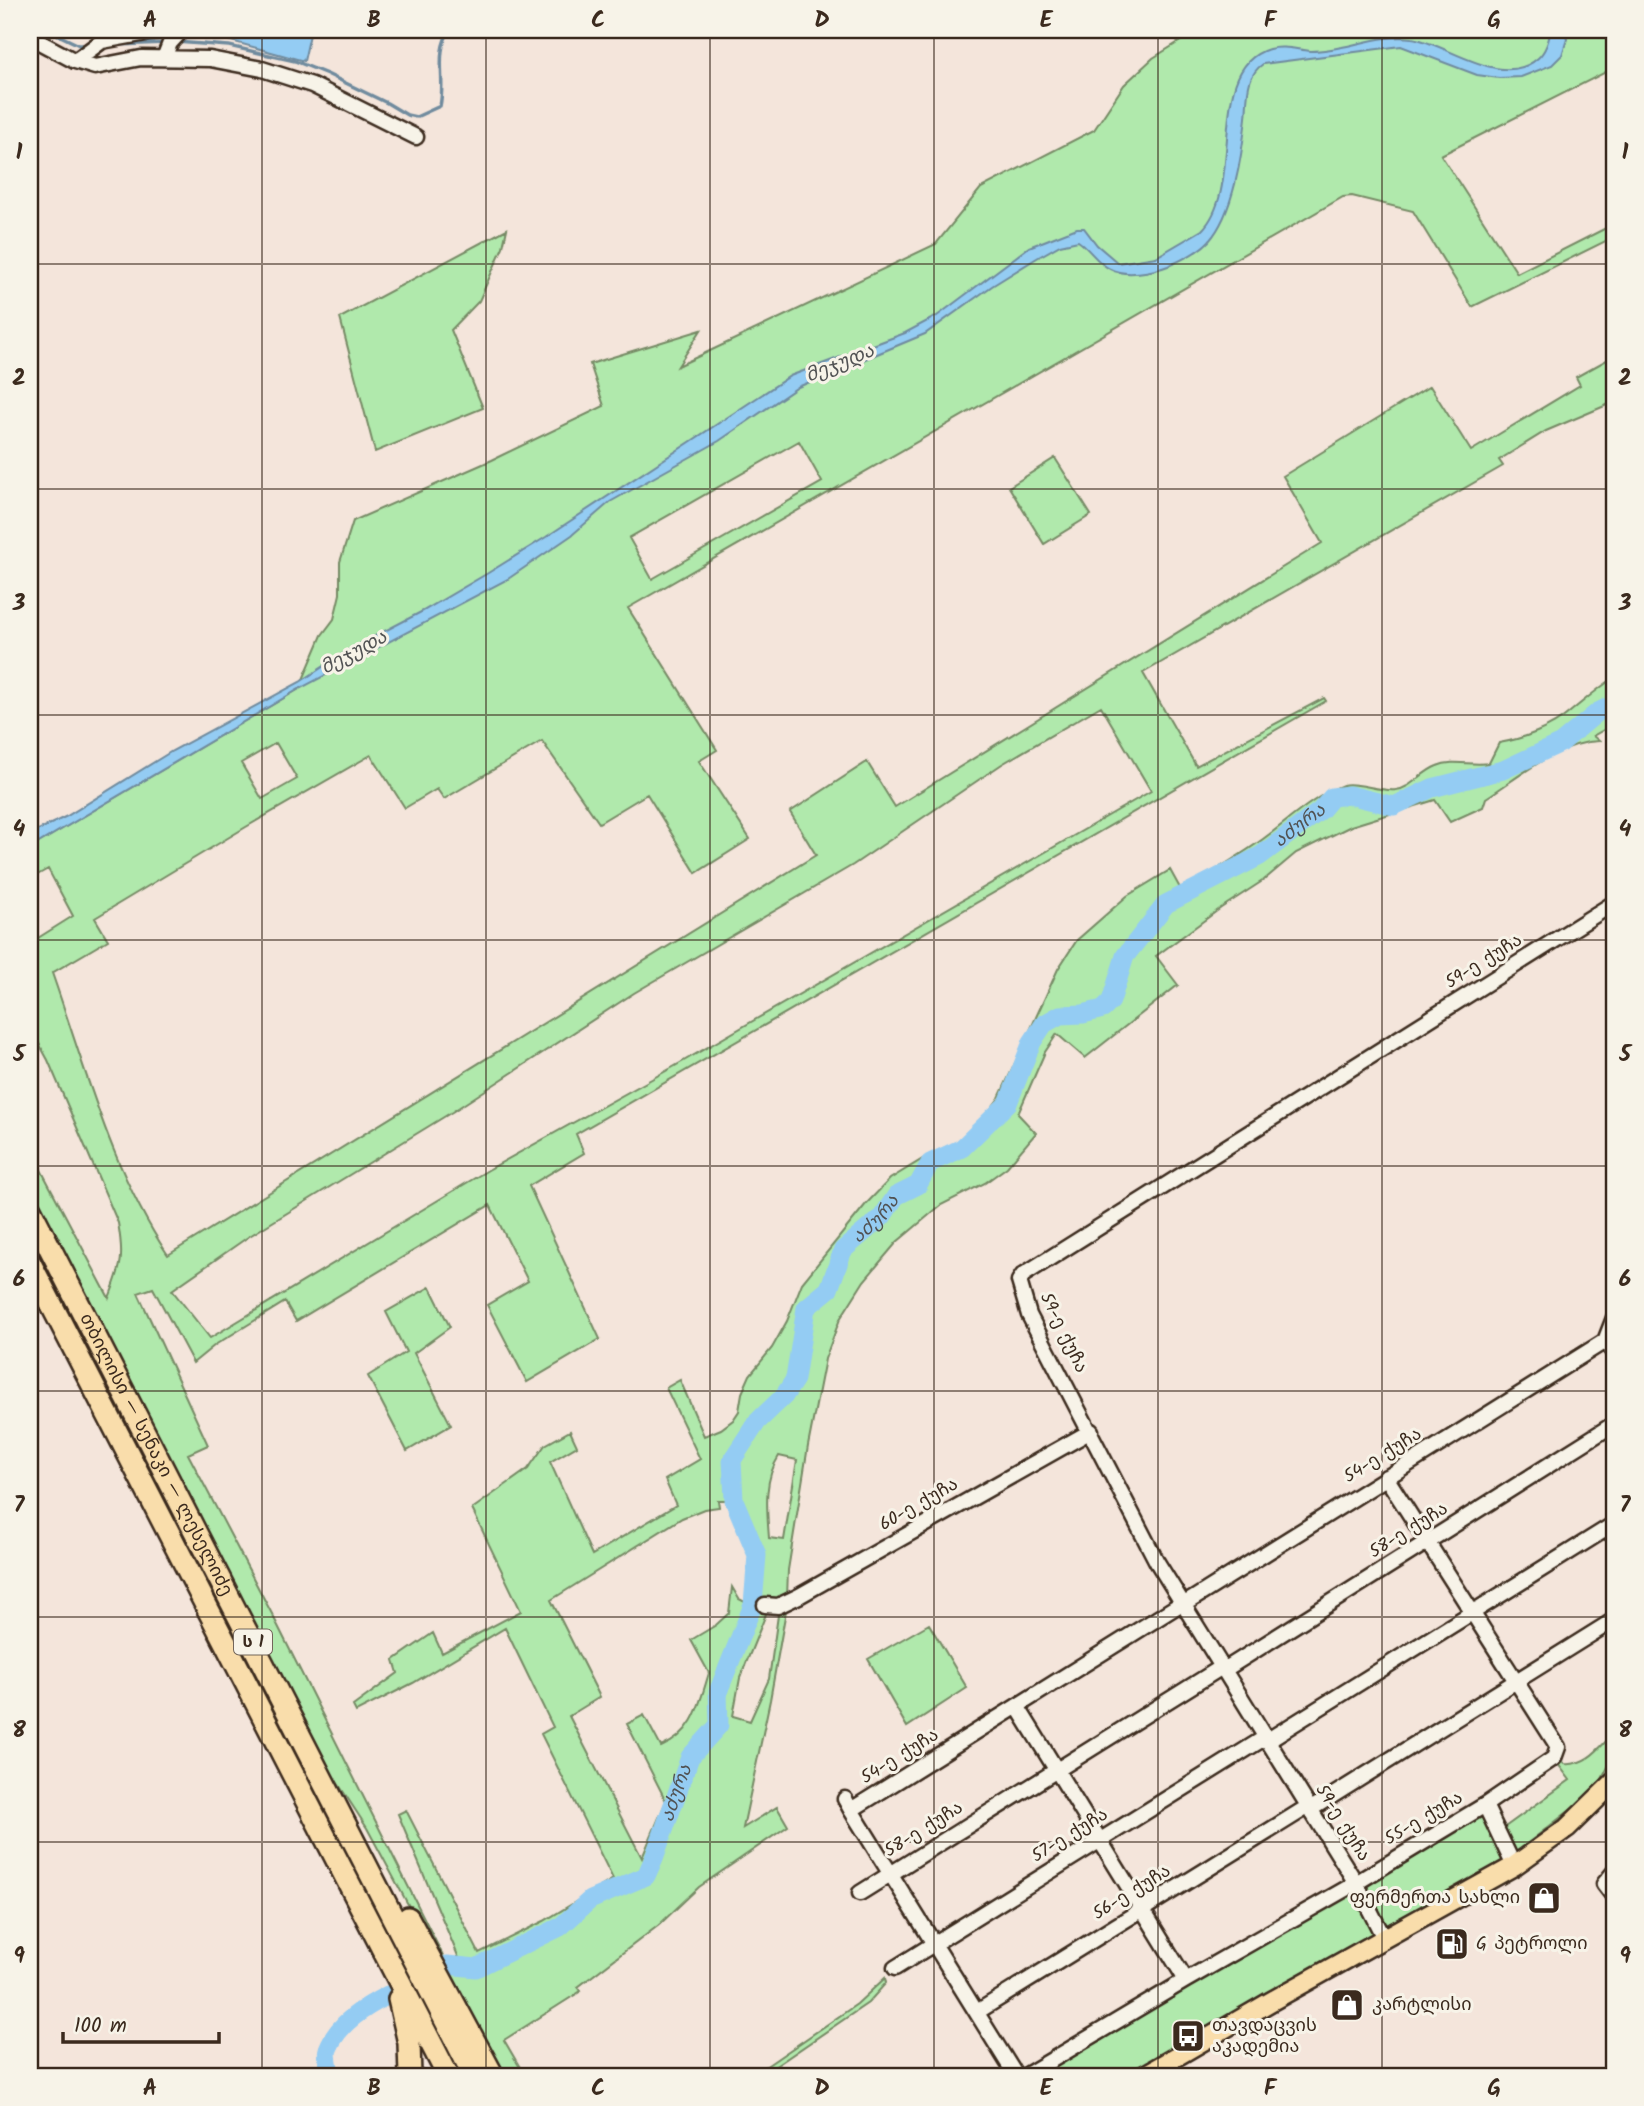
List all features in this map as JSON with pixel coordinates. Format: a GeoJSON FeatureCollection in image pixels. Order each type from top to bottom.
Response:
{"type":"FeatureCollection","features":[{"type":"Feature","properties":{"kind":"highway","name":"თბილისი — სენაკი — ლესელიძე"},"geometry":{"type":"LineString","coordinates":[[30,1209],[474,2076]]}},
{"type":"Feature","properties":{"kind":"highway","name":"თბილისი — სენაკი — ლესელიძე"},"geometry":{"type":"LineString","coordinates":[[30,1263],[448,2076]]}},
{"type":"Feature","properties":{"kind":"highway"},"geometry":{"type":"LineString","coordinates":[[349,1835],[379,1863],[494,2076]]}},
{"type":"Feature","properties":{"kind":"highway"},"geometry":{"type":"LineString","coordinates":[[396,1976],[409,2043],[410,2076]]}},
{"type":"Feature","properties":{"kind":"main road"},"geometry":{"type":"LineString","coordinates":[[1143,2076],[1170,2069],[1384,1938],[1514,1866],[1567,1828],[1614,1782]]}},
{"type":"Feature","properties":{"kind":"street"},"geometry":{"type":"LineString","coordinates":[[75,61],[96,45],[173,35],[164,58]]}},
{"type":"Feature","properties":{"kind":"street"},"geometry":{"type":"LineString","coordinates":[[30,37],[75,61],[95,67],[141,58],[164,58],[210,59],[262,69],[312,85],[416,137]]}},
{"type":"Feature","properties":{"kind":"street","name":"59-ე ქუჩა"},"geometry":{"type":"LineString","coordinates":[[1384,1938],[1356,1883],[1157,1562],[1029,1315],[1019,1281],[1023,1275],[1614,902]]}},
{"type":"Feature","properties":{"kind":"street"},"geometry":{"type":"LineString","coordinates":[[1614,1318],[1605,1341],[1614,1353]]}},
{"type":"Feature","properties":{"kind":"street","name":"54-ე ქუჩა"},"geometry":{"type":"LineString","coordinates":[[1016,2076],[848,1804],[1017,1706],[1605,1341]]}},
{"type":"Feature","properties":{"kind":"street","name":"58-ე ქუჩა"},"geometry":{"type":"LineString","coordinates":[[860,1892],[1428,1543],[1614,1424]]}},
{"type":"Feature","properties":{"kind":"street","name":"60-ე ქუჩა"},"geometry":{"type":"LineString","coordinates":[[765,1605],[778,1606],[799,1596],[1091,1431]]}},
{"type":"Feature","properties":{"kind":"street","name":"55-ე ქუჩა"},"geometry":{"type":"LineString","coordinates":[[1025,2076],[1356,1883],[1485,1805],[1553,1758],[1558,1747],[1386,1477]]}},
{"type":"Feature","properties":{"kind":"street","name":"57-ე ქუჩა"},"geometry":{"type":"LineString","coordinates":[[895,1968],[1614,1524]]}},
{"type":"Feature","properties":{"kind":"street","name":"56-ე ქუჩა"},"geometry":{"type":"LineString","coordinates":[[977,2012],[1614,1620]]}},
{"type":"Feature","properties":{"kind":"street"},"geometry":{"type":"LineString","coordinates":[[1017,1706],[1186,1980]]}},
{"type":"Feature","properties":{"kind":"street"},"geometry":{"type":"LineString","coordinates":[[1485,1805],[1514,1866]]}},
{"type":"Feature","properties":{"kind":"street"},"geometry":{"type":"LineString","coordinates":[[1614,1872],[1604,1884],[1614,1897]]}},
{"type":"Feature","properties":{"kind":"green space"},"geometry":{"type":"Polygon","coordinates":[[[1204,30],[1614,30],[1614,68],[1441,155],[1517,273],[1614,224],[1614,237],[1472,307],[1413,211],[1352,196],[1343,197],[628,608],[717,750],[699,761],[750,839],[696,873],[647,794],[599,823],[542,741],[444,799],[437,789],[405,808],[371,755],[95,918],[108,940],[52,973],[115,1154],[148,1223],[168,1255],[816,855],[790,812],[867,762],[895,807],[1322,543],[1283,476],[1430,386],[1471,451],[1580,385],[1576,377],[1614,356],[1614,402],[1546,431],[1499,460],[1503,466],[1143,673],[1196,766],[1324,698],[1326,701],[576,1134],[584,1153],[529,1186],[600,1339],[527,1382],[487,1305],[528,1281],[490,1205],[296,1321],[285,1302],[215,1345],[193,1363],[153,1288],[138,1293],[208,1445],[188,1454],[272,1614],[447,1963],[441,1966],[367,1828],[309,1739],[30,1189],[30,1149],[109,1298],[121,1261],[118,1223],[48,1060],[30,1027],[30,943],[73,916],[48,869],[30,879],[30,848],[299,689],[322,635],[334,619],[340,594],[340,562],[353,521],[492,460],[604,406],[590,364],[701,330],[678,366],[936,244],[981,188],[1094,130],[1124,85],[1153,58],[1192,34],[1204,30]],[[799,441],[629,538],[652,579],[822,482],[799,441]],[[1101,706],[1002,764],[853,865],[634,993],[452,1112],[248,1237],[172,1290],[210,1338],[488,1170],[675,1066],[1151,791],[1101,706]],[[276,743],[241,763],[262,799],[297,779],[276,743]]]}},
{"type":"Feature","properties":{"kind":"green space"},"geometry":{"type":"Polygon","coordinates":[[[507,229],[503,247],[479,301],[451,330],[483,408],[375,452],[340,318],[507,229]]]}},
{"type":"Feature","properties":{"kind":"green space"},"geometry":{"type":"Polygon","coordinates":[[[1055,458],[1091,515],[1044,544],[1009,487],[1055,458]]]}},
{"type":"Feature","properties":{"kind":"green space"},"geometry":{"type":"Polygon","coordinates":[[[1614,678],[1614,724],[1593,736],[1599,741],[1569,747],[1554,754],[1486,798],[1483,807],[1450,822],[1435,800],[1351,826],[1296,853],[1264,880],[1156,956],[1178,985],[1085,1058],[1057,1034],[1045,1052],[1018,1114],[1036,1133],[1007,1167],[985,1183],[941,1205],[897,1242],[864,1281],[840,1319],[825,1359],[808,1446],[788,1570],[787,1598],[778,1603],[754,1600],[757,1555],[734,1500],[718,1500],[719,1507],[704,1509],[682,1518],[551,1600],[600,1697],[569,1716],[642,1858],[666,1801],[627,1724],[644,1715],[661,1747],[681,1734],[694,1717],[709,1673],[691,1640],[716,1625],[729,1613],[732,1587],[739,1599],[751,1605],[714,1691],[716,1724],[685,1759],[644,1873],[588,1899],[560,1923],[476,1965],[461,1963],[398,1814],[406,1810],[479,1953],[544,1921],[613,1879],[541,1734],[553,1727],[505,1628],[413,1683],[356,1712],[353,1706],[398,1673],[394,1660],[433,1633],[442,1653],[521,1611],[472,1509],[528,1469],[545,1445],[570,1431],[577,1446],[550,1462],[592,1555],[676,1505],[665,1480],[700,1459],[666,1388],[680,1380],[704,1436],[733,1420],[739,1411],[742,1393],[750,1375],[772,1348],[787,1321],[802,1283],[866,1204],[890,1179],[952,1145],[975,1129],[999,1098],[1058,969],[1077,940],[1127,896],[1170,870],[1181,890],[1243,853],[1332,790],[1348,784],[1383,790],[1402,789],[1443,764],[1489,763],[1499,743],[1527,736],[1555,723],[1614,678]],[[779,1456],[770,1475],[767,1496],[769,1538],[784,1540],[797,1460],[779,1456]]]}},
{"type":"Feature","properties":{"kind":"green space"},"geometry":{"type":"Polygon","coordinates":[[[430,1287],[450,1327],[414,1353],[451,1425],[407,1451],[368,1376],[406,1352],[386,1312],[430,1287]]]}},
{"type":"Feature","properties":{"kind":"green space"},"geometry":{"type":"Polygon","coordinates":[[[755,1605],[771,1609],[766,1614],[740,1678],[733,1716],[750,1721],[769,1679],[779,1608],[787,1605],[743,1828],[777,1807],[788,1826],[699,1887],[659,1925],[578,1987],[581,1991],[504,2040],[525,2076],[503,2076],[442,1969],[478,1969],[562,1929],[592,1903],[632,1888],[649,1878],[694,1759],[722,1727],[722,1691],[755,1605]]]}},
{"type":"Feature","properties":{"kind":"green space"},"geometry":{"type":"Polygon","coordinates":[[[929,1624],[967,1688],[907,1727],[868,1659],[929,1624]]]}},
{"type":"Feature","properties":{"kind":"green space"},"geometry":{"type":"Polygon","coordinates":[[[1614,1733],[1614,1755],[1597,1789],[1510,1857],[1498,1832],[1570,1780],[1555,1760],[1559,1758],[1564,1764],[1572,1764],[1586,1759],[1614,1733]]]}},
{"type":"Feature","properties":{"kind":"green space"},"geometry":{"type":"Polygon","coordinates":[[[1483,1811],[1508,1859],[1387,1930],[1362,1884],[1483,1811]]]}},
{"type":"Feature","properties":{"kind":"green space"},"geometry":{"type":"Polygon","coordinates":[[[1352,1883],[1378,1936],[1216,2026],[1185,2032],[1167,2054],[1128,2076],[1034,2076],[1352,1883]]]}},
{"type":"Feature","properties":{"kind":"green space"},"geometry":{"type":"Polygon","coordinates":[[[885,1978],[886,1983],[868,2003],[761,2076],[752,2076],[857,2004],[885,1978]]]}},
{"type":"Feature","properties":{"kind":"water"},"geometry":{"type":"Polygon","coordinates":[[[191,30],[311,30],[304,61],[191,30]]]}},
{"type":"Feature","properties":{"kind":"water","name":"მეჯუდა"},"geometry":{"type":"Polygon","coordinates":[[[1550,30],[1565,30],[1567,39],[1562,55],[1552,65],[1521,77],[1477,75],[1401,46],[1263,64],[1253,75],[1248,88],[1242,148],[1231,199],[1218,229],[1209,241],[1195,252],[1162,268],[1123,273],[1105,266],[1078,241],[1060,245],[992,286],[925,334],[798,387],[719,441],[610,502],[572,535],[508,579],[299,689],[30,848],[30,834],[67,816],[172,751],[300,682],[350,649],[488,573],[790,376],[905,333],[937,316],[1029,247],[1077,228],[1084,228],[1097,245],[1118,263],[1156,257],[1202,230],[1215,210],[1222,186],[1231,103],[1237,79],[1249,60],[1269,49],[1280,47],[1324,50],[1387,38],[1412,38],[1475,62],[1509,69],[1524,67],[1538,58],[1547,45],[1550,30]]]}},
{"type":"Feature","properties":{"kind":"waterway"},"geometry":{"type":"LineString","coordinates":[[48,30],[79,45],[88,45]]}},
{"type":"Feature","properties":{"kind":"waterway"},"geometry":{"type":"LineString","coordinates":[[176,42],[229,46],[295,61],[416,117],[440,106],[441,57],[450,30]]}},
{"type":"Feature","properties":{"kind":"waterway"},"geometry":{"type":"LineString","coordinates":[[117,45],[165,43]]}},
{"type":"Feature","properties":{"kind":"waterway","name":"აძურა"},"geometry":{"type":"LineString","coordinates":[[447,1965],[476,1968],[560,1927],[590,1900],[646,1876],[690,1757],[719,1725],[718,1692],[753,1605],[757,1555],[734,1500],[732,1460],[757,1422],[784,1396],[795,1379],[806,1308],[829,1289],[843,1250],[882,1217],[896,1196],[918,1185],[930,1163],[962,1148],[1008,1103],[1032,1042],[1044,1024],[1060,1015],[1083,1014],[1103,1009],[1111,1001],[1125,956],[1166,904],[1260,856],[1321,810],[1332,797],[1349,795],[1394,806],[1432,788],[1503,770],[1561,743],[1598,712],[1614,704]]}},
{"type":"Feature","properties":{"kind":"waterway","name":"აძურა"},"geometry":{"type":"LineString","coordinates":[[329,2076],[327,2052],[338,2031],[362,2011],[388,1995]]}},
{"type":"Feature","properties":{"kind":"place","name":"ფერმერთა სახლი"},"geometry":{"type":"Point","coordinates":[1544,1898]}},
{"type":"Feature","properties":{"kind":"place","name":"G პეტროლი"},"geometry":{"type":"Point","coordinates":[1452,1944]}},
{"type":"Feature","properties":{"kind":"place","name":"კარტლისი"},"geometry":{"type":"Point","coordinates":[1347,2005]}},
{"type":"Feature","properties":{"kind":"place","name":"თავდაცვის აკადემია"},"geometry":{"type":"Point","coordinates":[1188,2036]}}]}
